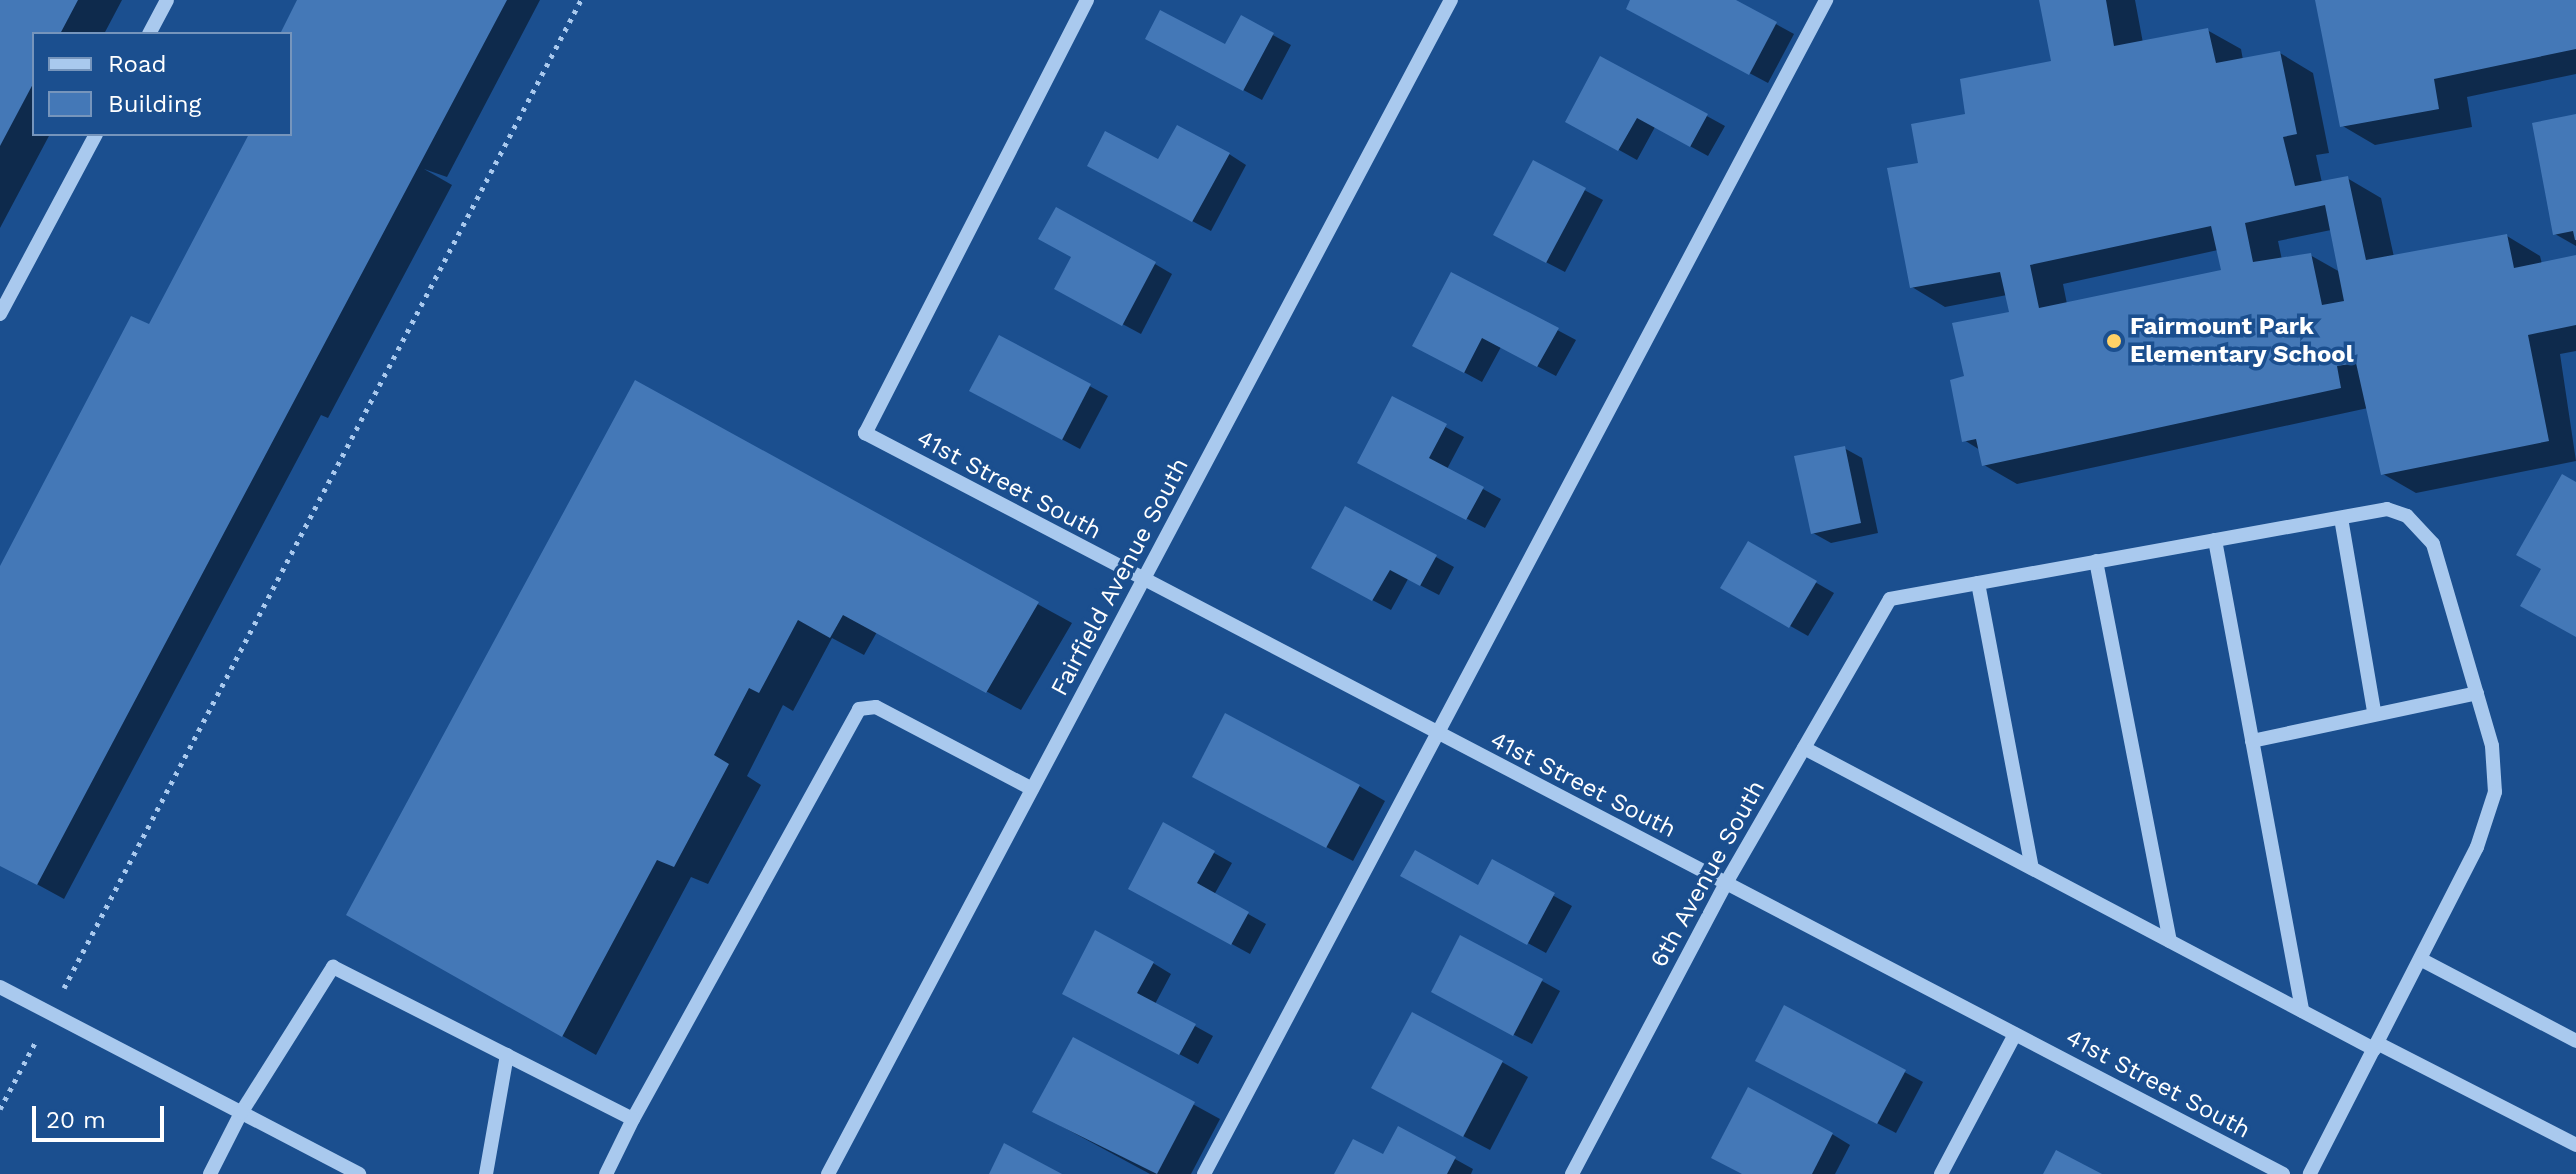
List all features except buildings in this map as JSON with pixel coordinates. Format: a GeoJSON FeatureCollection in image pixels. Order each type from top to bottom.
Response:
{"type":"FeatureCollection","features":[{"type":"Feature","properties":{"kind":"street"},"geometry":{"type":"LineString","coordinates":[[150,32],[167,0]]}},
{"type":"Feature","properties":{"kind":"street","name":"41st Street South"},"geometry":{"type":"LineString","coordinates":[[1087,0],[865,433],[1142,582],[2283,1174]]}},
{"type":"Feature","properties":{"kind":"street","name":"Fairfield Avenue South"},"geometry":{"type":"LineString","coordinates":[[828,1174],[1451,0]]}},
{"type":"Feature","properties":{"kind":"street"},"geometry":{"type":"LineString","coordinates":[[1204,1174],[1441,736],[1826,0]]}},
{"type":"Feature","properties":{"kind":"street"},"geometry":{"type":"LineString","coordinates":[[0,314],[95,136]]}},
{"type":"Feature","properties":{"kind":"street"},"geometry":{"type":"LineString","coordinates":[[2032,868],[1978,583],[2387,509],[2423,528],[2433,544],[2492,746],[2495,792],[2477,847],[2422,960],[2310,1174]]}},
{"type":"Feature","properties":{"kind":"street"},"geometry":{"type":"LineString","coordinates":[[2341,518],[2374,711]]}},
{"type":"Feature","properties":{"kind":"street"},"geometry":{"type":"LineString","coordinates":[[2215,540],[2302,1011]]}},
{"type":"Feature","properties":{"kind":"street"},"geometry":{"type":"LineString","coordinates":[[2096,561],[2170,941]]}},
{"type":"Feature","properties":{"kind":"street","name":"6th Avenue South"},"geometry":{"type":"LineString","coordinates":[[1572,1174],[1726,883],[1890,599],[1978,583]]}},
{"type":"Feature","properties":{"kind":"street"},"geometry":{"type":"LineString","coordinates":[[2252,741],[2374,711],[2477,693]]}},
{"type":"Feature","properties":{"kind":"street"},"geometry":{"type":"LineString","coordinates":[[606,1174],[633,1119],[859,709],[876,707],[1032,789]]}},
{"type":"Feature","properties":{"kind":"street"},"geometry":{"type":"LineString","coordinates":[[1804,748],[2302,1011],[2576,1145]]}},
{"type":"Feature","properties":{"kind":"street"},"geometry":{"type":"LineString","coordinates":[[2422,960],[2576,1041]]}},
{"type":"Feature","properties":{"kind":"street"},"geometry":{"type":"LineString","coordinates":[[210,1174],[241,1113],[333,967],[633,1119]]}},
{"type":"Feature","properties":{"kind":"street"},"geometry":{"type":"LineString","coordinates":[[0,987],[359,1174]]}},
{"type":"Feature","properties":{"kind":"street"},"geometry":{"type":"LineString","coordinates":[[1941,1174],[2015,1034]]}},
{"type":"Feature","properties":{"kind":"street"},"geometry":{"type":"LineString","coordinates":[[486,1174],[507,1055]]}},
{"type":"Feature","properties":{"kind":"path"},"geometry":{"type":"LineString","coordinates":[[69,979],[581,0]]}},
{"type":"Feature","properties":{"kind":"path"},"geometry":{"type":"LineString","coordinates":[[0,1109],[34,1046]]}},
{"type":"Feature","properties":{"kind":"place","name":"Fairmount Park Elementary School"},"geometry":{"type":"Point","coordinates":[2114,341]}}]}
